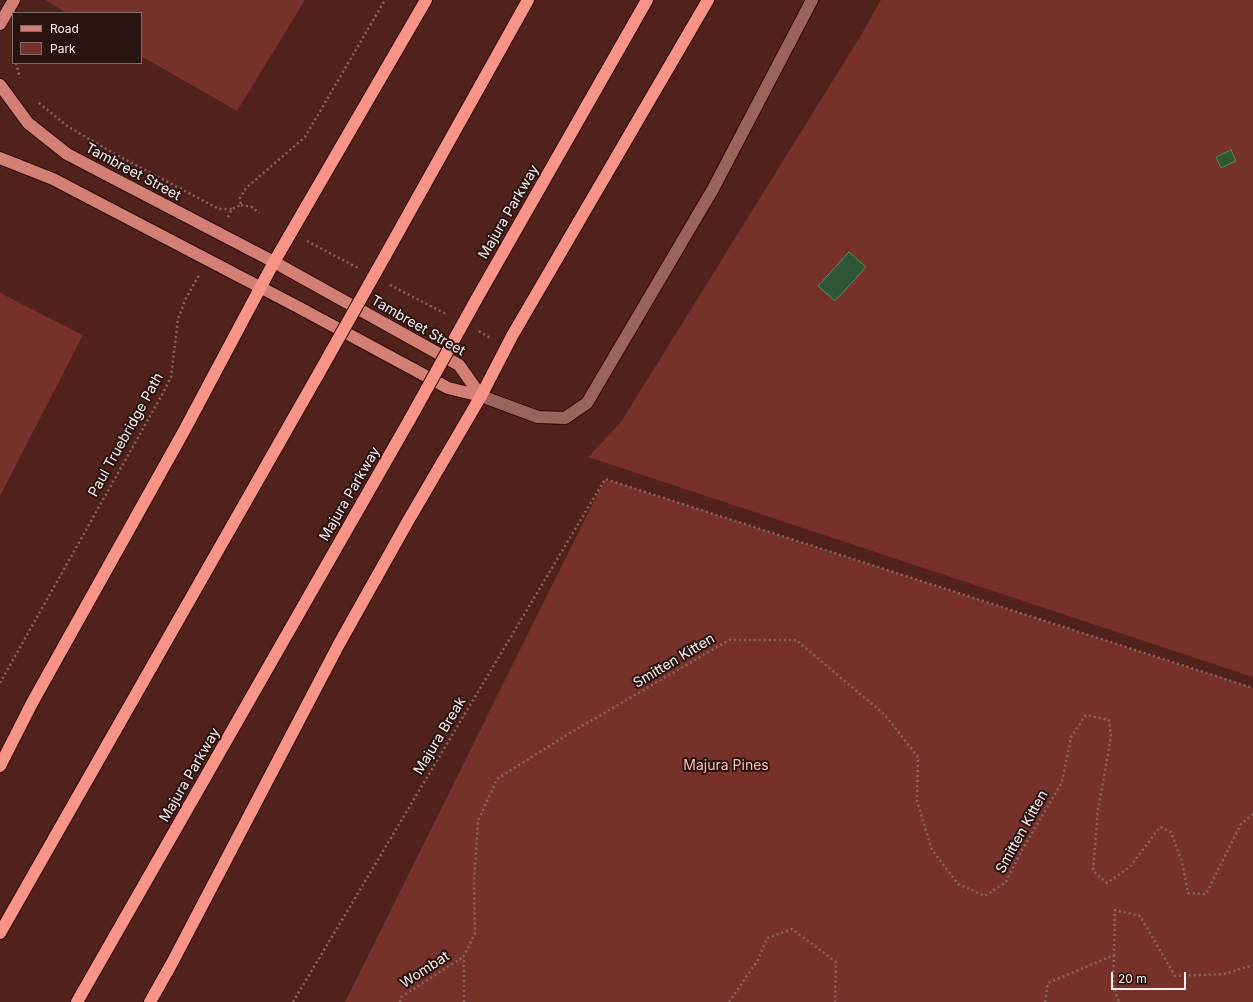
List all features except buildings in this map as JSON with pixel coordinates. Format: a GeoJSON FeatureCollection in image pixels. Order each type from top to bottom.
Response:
{"type":"FeatureCollection","features":[{"type":"Feature","properties":{"kind":"highway"},"geometry":{"type":"LineString","coordinates":[[0,766],[32,703],[184,431],[274,262],[426,0]]}},
{"type":"Feature","properties":{"kind":"highway"},"geometry":{"type":"LineString","coordinates":[[0,932],[319,373],[528,0]]}},
{"type":"Feature","properties":{"kind":"highway","name":"Majura Parkway"},"geometry":{"type":"LineString","coordinates":[[77,1002],[647,0]]}},
{"type":"Feature","properties":{"kind":"highway"},"geometry":{"type":"LineString","coordinates":[[150,1002],[172,963],[339,644],[408,521],[481,396],[512,336],[708,0]]}},
{"type":"Feature","properties":{"kind":"main road"},"geometry":{"type":"LineString","coordinates":[[0,24],[14,0]]}},
{"type":"Feature","properties":{"kind":"main road","name":"Tambreet Street"},"geometry":{"type":"LineString","coordinates":[[0,85],[28,123],[67,154],[274,262],[459,365],[481,396]]}},
{"type":"Feature","properties":{"kind":"main road"},"geometry":{"type":"LineString","coordinates":[[0,158],[53,179],[260,289],[298,307],[448,388],[481,396]]}},
{"type":"Feature","properties":{"kind":"lane"},"geometry":{"type":"LineString","coordinates":[[481,396],[538,417],[565,418],[587,402],[713,189],[812,0]]}},
{"type":"Feature","properties":{"kind":"path"},"geometry":{"type":"LineString","coordinates":[[241,205],[240,198],[246,188],[305,137],[385,0]]}},
{"type":"Feature","properties":{"kind":"path"},"geometry":{"type":"LineString","coordinates":[[16,64],[18,73],[24,84]]}},
{"type":"Feature","properties":{"kind":"path"},"geometry":{"type":"LineString","coordinates":[[36,100],[67,126],[113,153],[219,209],[232,209],[241,205],[252,207],[259,213]]}},
{"type":"Feature","properties":{"kind":"path"},"geometry":{"type":"LineString","coordinates":[[220,235],[232,209]]}},
{"type":"Feature","properties":{"kind":"path"},"geometry":{"type":"LineString","coordinates":[[307,241],[362,270]]}},
{"type":"Feature","properties":{"kind":"path","name":"Paul Truebridge Path"},"geometry":{"type":"LineString","coordinates":[[0,683],[166,388],[172,371],[178,319],[186,298],[206,260]]}},
{"type":"Feature","properties":{"kind":"path"},"geometry":{"type":"LineString","coordinates":[[390,284],[452,317]]}},
{"type":"Feature","properties":{"kind":"path"},"geometry":{"type":"LineString","coordinates":[[472,328],[493,339]]}},
{"type":"Feature","properties":{"kind":"path","name":"Majura Break"},"geometry":{"type":"LineString","coordinates":[[293,1002],[605,479],[1253,688]]}},
{"type":"Feature","properties":{"kind":"path","name":"Smitten Kitten"},"geometry":{"type":"LineString","coordinates":[[464,956],[475,933],[474,880],[478,821],[497,779],[570,733],[729,640],[796,640],[884,714],[918,757],[917,802],[932,850],[958,884],[985,896],[1006,882],[1022,850],[1062,782],[1071,737],[1086,715],[1109,720],[1111,737],[1098,809],[1092,871],[1107,883],[1130,867],[1160,827],[1171,832],[1182,862],[1188,893],[1206,894],[1241,824],[1253,814]]}},
{"type":"Feature","properties":{"kind":"path"},"geometry":{"type":"LineString","coordinates":[[1119,1002],[1113,984],[1116,910],[1140,916],[1175,976],[1224,974],[1253,965]]}},
{"type":"Feature","properties":{"kind":"path"},"geometry":{"type":"LineString","coordinates":[[729,1002],[758,960],[767,938],[792,929],[836,962],[835,1002]]}},
{"type":"Feature","properties":{"kind":"path"},"geometry":{"type":"LineString","coordinates":[[1045,1002],[1048,983],[1114,954]]}},
{"type":"Feature","properties":{"kind":"path"},"geometry":{"type":"LineString","coordinates":[[464,956],[464,1002]]}},
{"type":"Feature","properties":{"kind":"path","name":"Wombat"},"geometry":{"type":"LineString","coordinates":[[400,1002],[401,997],[464,956]]}},
{"type":"Feature","properties":{"kind":"green space"},"geometry":{"type":"Polygon","coordinates":[[[45,0],[305,0],[237,111],[142,57],[142,12],[65,12],[45,0]]]}},
{"type":"Feature","properties":{"kind":"green space"},"geometry":{"type":"Polygon","coordinates":[[[881,0],[1253,0],[1253,677],[588,457],[621,422],[858,40],[881,0]]]}},
{"type":"Feature","properties":{"kind":"green space"},"geometry":{"type":"Polygon","coordinates":[[[0,293],[83,335],[0,496],[0,293]]]}},
{"type":"Feature","properties":{"kind":"green space","name":"Majura Pines"},"geometry":{"type":"Polygon","coordinates":[[[605,479],[1253,688],[1253,1002],[345,1002],[605,479]]]}}]}
